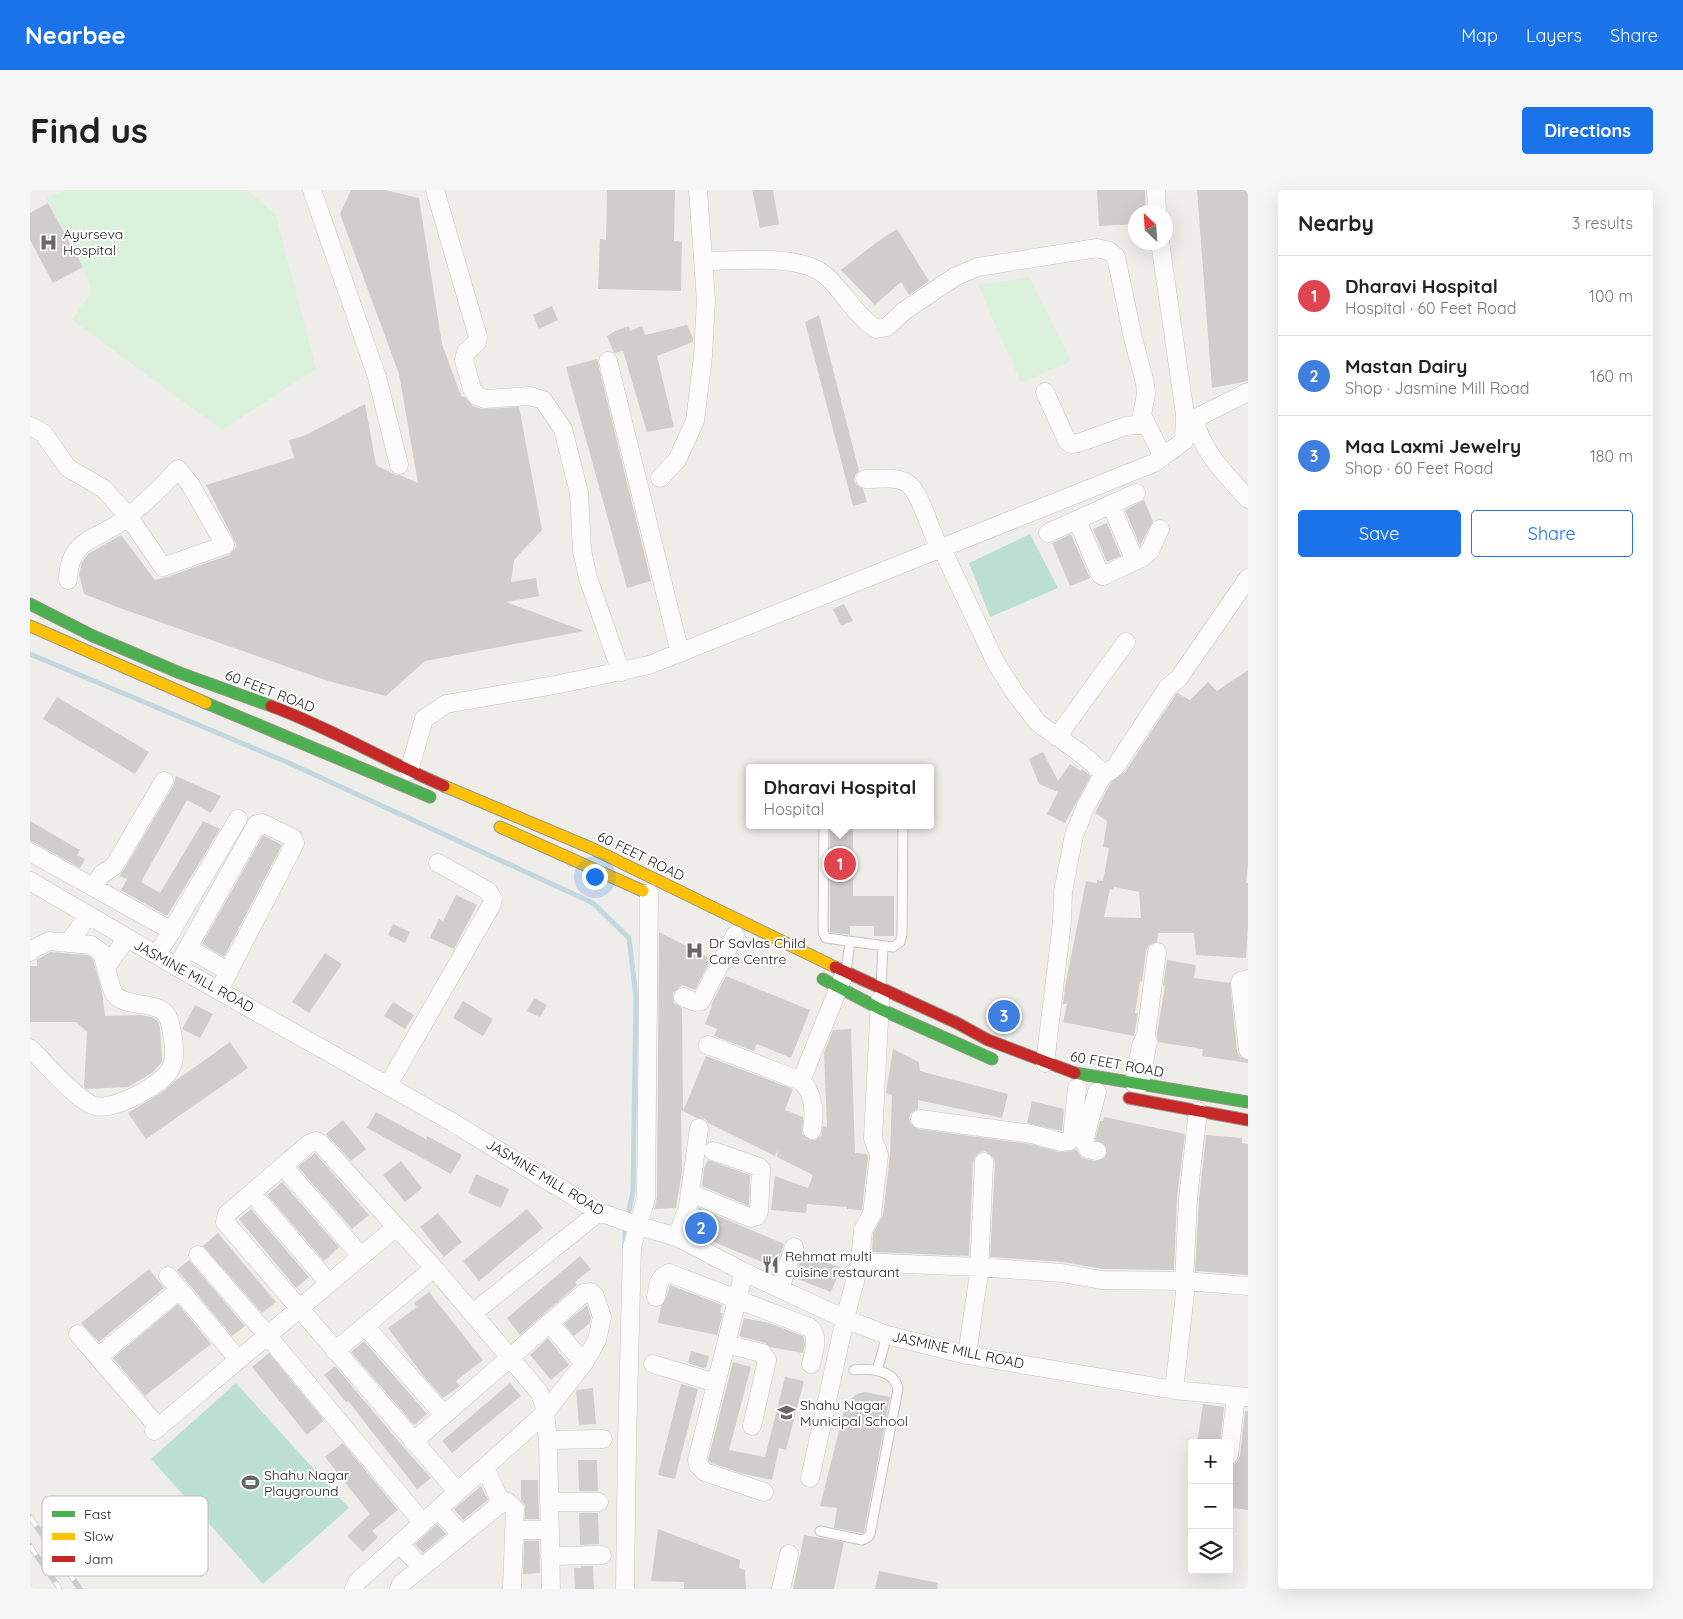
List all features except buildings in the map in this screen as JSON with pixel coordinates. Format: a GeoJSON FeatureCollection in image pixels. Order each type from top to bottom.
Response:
{"type":"FeatureCollection","features":[{"type":"Feature","properties":{"kind":"main road","name":"60 FEET ROAD"},"geometry":{"type":"LineString","coordinates":[[30,604],[93,636],[180,673],[290,714],[347,739],[410,771],[591,848],[843,979],[880,1009],[999,1062]]}},
{"type":"Feature","properties":{"kind":"main road"},"geometry":{"type":"LineString","coordinates":[[30,626],[266,729],[444,803]]}},
{"type":"Feature","properties":{"kind":"main road"},"geometry":{"type":"LineString","coordinates":[[489,822],[653,895]]}},
{"type":"Feature","properties":{"kind":"main road","name":"60 FEET ROAD"},"geometry":{"type":"LineString","coordinates":[[814,974],[881,989],[957,1023],[988,1040],[1069,1072],[1248,1102]]}},
{"type":"Feature","properties":{"kind":"main road"},"geometry":{"type":"LineString","coordinates":[[1073,1087],[1248,1120]]}},
{"type":"Feature","properties":{"kind":"main road"},"geometry":{"type":"LineString","coordinates":[[1206,1113],[1218,1097]]}},
{"type":"Feature","properties":{"kind":"street"},"geometry":{"type":"LineString","coordinates":[[312,190],[377,376],[398,465]]}},
{"type":"Feature","properties":{"kind":"street"},"geometry":{"type":"LineString","coordinates":[[435,190],[478,337],[477,342],[466,352],[464,360],[472,389],[477,396],[485,399],[530,396],[543,400],[563,429],[579,493],[582,550],[588,578],[621,672]]}},
{"type":"Feature","properties":{"kind":"street"},"geometry":{"type":"LineString","coordinates":[[660,478],[677,460],[695,421],[703,356],[706,300],[698,190]]}},
{"type":"Feature","properties":{"kind":"street"},"geometry":{"type":"LineString","coordinates":[[1156,190],[1157,205]]}},
{"type":"Feature","properties":{"kind":"street"},"geometry":{"type":"LineString","coordinates":[[703,261],[788,261],[815,267],[827,276],[865,322],[876,329],[887,327],[904,311],[956,276],[978,267],[1097,248],[1109,250],[1116,257],[1133,338],[1145,383],[1146,394],[1142,415],[1163,457]]}},
{"type":"Feature","properties":{"kind":"street"},"geometry":{"type":"LineString","coordinates":[[1161,250],[1185,414],[1184,441]]}},
{"type":"Feature","properties":{"kind":"street"},"geometry":{"type":"LineString","coordinates":[[608,361],[680,653]]}},
{"type":"Feature","properties":{"kind":"street"},"geometry":{"type":"LineString","coordinates":[[1045,392],[1067,441],[1071,444],[1126,426],[1145,424]]}},
{"type":"Feature","properties":{"kind":"street"},"geometry":{"type":"LineString","coordinates":[[1248,392],[1196,418],[1196,424],[1216,464],[1248,499]]}},
{"type":"Feature","properties":{"kind":"street"},"geometry":{"type":"LineString","coordinates":[[30,426],[43,433],[68,468],[104,490],[128,516],[163,566],[225,545],[190,484],[178,469],[157,492],[128,516],[81,546],[71,558],[68,580]]}},
{"type":"Feature","properties":{"kind":"street"},"geometry":{"type":"LineString","coordinates":[[410,771],[424,719],[446,704],[649,666],[1154,463],[1184,441],[1200,433]]}},
{"type":"Feature","properties":{"kind":"street"},"geometry":{"type":"LineString","coordinates":[[865,479],[889,479],[907,483],[912,488],[923,508],[939,549],[945,555],[996,662],[1015,693],[1038,723],[1104,773]]}},
{"type":"Feature","properties":{"kind":"street"},"geometry":{"type":"LineString","coordinates":[[1087,490],[1103,508],[1135,561]]}},
{"type":"Feature","properties":{"kind":"street"},"geometry":{"type":"LineString","coordinates":[[1048,533],[1136,493]]}},
{"type":"Feature","properties":{"kind":"street"},"geometry":{"type":"LineString","coordinates":[[1077,520],[1100,574],[1103,576],[1135,561],[1150,551],[1160,529]]}},
{"type":"Feature","properties":{"kind":"street"},"geometry":{"type":"LineString","coordinates":[[1045,1063],[1062,922],[1063,892],[1074,835],[1086,806],[1104,773],[1109,772],[1116,766],[1168,687],[1179,678],[1248,578]]}},
{"type":"Feature","properties":{"kind":"street"},"geometry":{"type":"LineString","coordinates":[[1057,737],[1126,642]]}},
{"type":"Feature","properties":{"kind":"street"},"geometry":{"type":"LineString","coordinates":[[94,888],[102,874],[116,863],[164,781]]}},
{"type":"Feature","properties":{"kind":"street"},"geometry":{"type":"LineString","coordinates":[[157,955],[238,819]]}},
{"type":"Feature","properties":{"kind":"street"},"geometry":{"type":"LineString","coordinates":[[177,967],[257,824],[262,823],[293,838],[296,842],[219,990]]}},
{"type":"Feature","properties":{"kind":"street"},"geometry":{"type":"LineString","coordinates":[[30,852],[172,930]]}},
{"type":"Feature","properties":{"kind":"street"},"geometry":{"type":"LineString","coordinates":[[388,1085],[494,899],[488,892],[438,863]]}},
{"type":"Feature","properties":{"kind":"street","name":"JASMINE MILL ROAD"},"geometry":{"type":"LineString","coordinates":[[30,881],[177,967],[452,1122],[599,1212],[676,1237],[744,1272],[845,1319],[887,1335],[967,1355],[1174,1390],[1242,1397]]}},
{"type":"Feature","properties":{"kind":"street"},"geometry":{"type":"LineString","coordinates":[[625,1589],[626,1444],[632,1247],[646,1198],[653,895]]}},
{"type":"Feature","properties":{"kind":"street"},"geometry":{"type":"LineString","coordinates":[[68,942],[88,916]]}},
{"type":"Feature","properties":{"kind":"street"},"geometry":{"type":"LineString","coordinates":[[683,997],[695,1002],[701,1000],[735,935]]}},
{"type":"Feature","properties":{"kind":"street"},"geometry":{"type":"LineString","coordinates":[[106,967],[127,938]]}},
{"type":"Feature","properties":{"kind":"street"},"geometry":{"type":"LineString","coordinates":[[30,952],[49,941],[91,945],[98,949],[102,953],[114,995],[126,1002],[162,1009],[167,1014],[170,1021],[174,1053],[170,1069],[152,1086],[110,1107],[96,1106],[82,1100],[30,1048]]}},
{"type":"Feature","properties":{"kind":"street"},"geometry":{"type":"LineString","coordinates":[[188,948],[229,972]]}},
{"type":"Feature","properties":{"kind":"street"},"geometry":{"type":"LineString","coordinates":[[1137,1083],[1141,1046],[1146,1035],[1157,952]]}},
{"type":"Feature","properties":{"kind":"street"},"geometry":{"type":"LineString","coordinates":[[800,1081],[843,979]]}},
{"type":"Feature","properties":{"kind":"street"},"geometry":{"type":"LineString","coordinates":[[1248,979],[1240,983],[1248,1050]]}},
{"type":"Feature","properties":{"kind":"street"},"geometry":{"type":"LineString","coordinates":[[810,1478],[845,1319],[860,1262],[863,1230],[872,1214],[879,1155],[873,1138],[881,989]]}},
{"type":"Feature","properties":{"kind":"street"},"geometry":{"type":"LineString","coordinates":[[708,1045],[800,1081],[807,1086],[815,1118],[812,1130]]}},
{"type":"Feature","properties":{"kind":"street"},"geometry":{"type":"LineString","coordinates":[[920,1118],[1032,1134],[1061,1142],[1069,1141],[1072,1137],[1073,1087]]}},
{"type":"Feature","properties":{"kind":"street"},"geometry":{"type":"LineString","coordinates":[[1097,1151],[1088,1149],[1084,1141],[1106,1094]]}},
{"type":"Feature","properties":{"kind":"street"},"geometry":{"type":"LineString","coordinates":[[1174,1390],[1185,1293],[1188,1200],[1206,1113]]}},
{"type":"Feature","properties":{"kind":"street"},"geometry":{"type":"LineString","coordinates":[[676,1237],[688,1207],[699,1128]]}},
{"type":"Feature","properties":{"kind":"street"},"geometry":{"type":"LineString","coordinates":[[457,1491],[225,1222],[227,1214],[310,1143],[316,1141],[320,1143],[434,1268],[539,1392],[544,1404],[548,1440],[551,1589]]}},
{"type":"Feature","properties":{"kind":"street"},"geometry":{"type":"LineString","coordinates":[[690,1193],[751,1218],[757,1216],[760,1202],[761,1169],[713,1151]]}},
{"type":"Feature","properties":{"kind":"street"},"geometry":{"type":"LineString","coordinates":[[967,1355],[979,1273],[984,1162]]}},
{"type":"Feature","properties":{"kind":"street"},"geometry":{"type":"LineString","coordinates":[[283,1166],[360,1256]]}},
{"type":"Feature","properties":{"kind":"street"},"geometry":{"type":"LineString","coordinates":[[260,1203],[329,1283]]}},
{"type":"Feature","properties":{"kind":"street"},"geometry":{"type":"LineString","coordinates":[[473,1313],[599,1212]]}},
{"type":"Feature","properties":{"kind":"street"},"geometry":{"type":"LineString","coordinates":[[78,1334],[156,1429],[396,1226]]}},
{"type":"Feature","properties":{"kind":"street"},"geometry":{"type":"LineString","coordinates":[[780,1289],[794,1247]]}},
{"type":"Feature","properties":{"kind":"street"},"geometry":{"type":"LineString","coordinates":[[198,1255],[423,1523]]}},
{"type":"Feature","properties":{"kind":"street"},"geometry":{"type":"LineString","coordinates":[[860,1262],[1062,1273],[1102,1280],[1184,1281],[1248,1286]]}},
{"type":"Feature","properties":{"kind":"street"},"geometry":{"type":"LineString","coordinates":[[335,1350],[434,1268]]}},
{"type":"Feature","properties":{"kind":"street"},"geometry":{"type":"LineString","coordinates":[[744,1272],[697,1460],[698,1465],[705,1472],[764,1492]]}},
{"type":"Feature","properties":{"kind":"street"},"geometry":{"type":"LineString","coordinates":[[656,1297],[660,1279],[663,1275],[669,1273],[809,1327],[813,1330],[815,1342],[811,1364]]}},
{"type":"Feature","properties":{"kind":"street"},"geometry":{"type":"LineString","coordinates":[[168,1276],[238,1359]]}},
{"type":"Feature","properties":{"kind":"street"},"geometry":{"type":"LineString","coordinates":[[98,1357],[179,1290]]}},
{"type":"Feature","properties":{"kind":"street"},"geometry":{"type":"LineString","coordinates":[[354,1589],[356,1582],[544,1414],[584,1363],[597,1340],[602,1318],[595,1296],[591,1292],[584,1293],[413,1442]]}},
{"type":"Feature","properties":{"kind":"street"},"geometry":{"type":"LineString","coordinates":[[549,1324],[584,1363]]}},
{"type":"Feature","properties":{"kind":"street"},"geometry":{"type":"LineString","coordinates":[[365,1326],[444,1415]]}},
{"type":"Feature","properties":{"kind":"street"},"geometry":{"type":"LineString","coordinates":[[726,1344],[762,1353],[767,1360],[752,1426]]}},
{"type":"Feature","properties":{"kind":"street"},"geometry":{"type":"LineString","coordinates":[[653,1364],[716,1383]]}},
{"type":"Feature","properties":{"kind":"street"},"geometry":{"type":"LineString","coordinates":[[1233,1439],[1242,1397]]}},
{"type":"Feature","properties":{"kind":"street"},"geometry":{"type":"LineString","coordinates":[[548,1440],[603,1439]]}},
{"type":"Feature","properties":{"kind":"street"},"geometry":{"type":"LineString","coordinates":[[485,1467],[501,1503]]}},
{"type":"Feature","properties":{"kind":"street"},"geometry":{"type":"LineString","coordinates":[[399,1589],[400,1584],[501,1503],[508,1502],[515,1509],[512,1589]]}},
{"type":"Feature","properties":{"kind":"street"},"geometry":{"type":"LineString","coordinates":[[549,1502],[599,1502]]}},
{"type":"Feature","properties":{"kind":"street"},"geometry":{"type":"LineString","coordinates":[[438,1509],[462,1535]]}},
{"type":"Feature","properties":{"kind":"street"},"geometry":{"type":"LineString","coordinates":[[514,1530],[550,1530]]}},
{"type":"Feature","properties":{"kind":"street"},"geometry":{"type":"LineString","coordinates":[[400,1544],[421,1567]]}},
{"type":"Feature","properties":{"kind":"street"},"geometry":{"type":"LineString","coordinates":[[781,1589],[789,1554]]}},
{"type":"Feature","properties":{"kind":"street"},"geometry":{"type":"LineString","coordinates":[[550,1556],[602,1555]]}},
{"type":"Feature","properties":{"kind":"lane"},"geometry":{"type":"LineString","coordinates":[[824,829],[823,932],[826,938],[893,947],[897,946],[902,935],[903,829]]}},
{"type":"Feature","properties":{"kind":"lane"},"geometry":{"type":"LineString","coordinates":[[843,979],[850,942]]}},
{"type":"Feature","properties":{"kind":"lane"},"geometry":{"type":"LineString","coordinates":[[881,989],[883,946]]}},
{"type":"Feature","properties":{"kind":"lane"},"geometry":{"type":"LineString","coordinates":[[877,1371],[887,1335]]}},
{"type":"Feature","properties":{"kind":"lane"},"geometry":{"type":"LineString","coordinates":[[820,1531],[862,1540],[870,1534],[898,1388],[893,1377],[877,1371],[854,1370]]}},
{"type":"Feature","properties":{"kind":"green space"},"geometry":{"type":"Polygon","coordinates":[[[66,190],[247,190],[276,215],[316,369],[222,430],[72,320],[92,292],[88,279],[46,197],[66,190]]]}},
{"type":"Feature","properties":{"kind":"green space"},"geometry":{"type":"Polygon","coordinates":[[[1029,277],[1071,361],[1021,383],[978,285],[1029,277]]]}},
{"type":"Feature","properties":{"kind":"green space"},"geometry":{"type":"Polygon","coordinates":[[[1030,534],[1058,588],[990,617],[969,563],[1030,534]]]}},
{"type":"Feature","properties":{"kind":"green space","name":"Shahu Nagar Playground"},"geometry":{"type":"Polygon","coordinates":[[[236,1383],[349,1508],[263,1584],[208,1523],[208,1496],[184,1496],[151,1459],[236,1383]]]}},
{"type":"Feature","properties":{"kind":"waterway"},"geometry":{"type":"LineString","coordinates":[[30,654],[289,763],[593,903],[629,938],[636,997],[633,1191],[625,1230],[625,1246]]}},
{"type":"Feature","properties":{"kind":"railway"},"geometry":{"type":"LineString","coordinates":[[30,1517],[42,1534]]}},
{"type":"Feature","properties":{"kind":"railway"},"geometry":{"type":"LineString","coordinates":[[30,1546],[42,1563]]}},
{"type":"Feature","properties":{"kind":"railway"},"geometry":{"type":"LineString","coordinates":[[51,1576],[60,1589]]}},
{"type":"Feature","properties":{"kind":"railway"},"geometry":{"type":"LineString","coordinates":[[71,1576],[80,1589]]}},
{"type":"Feature","properties":{"kind":"traffic: fast"},"geometry":{"type":"LineString","coordinates":[[30,604],[93,636],[180,673],[271,706]]}},
{"type":"Feature","properties":{"kind":"traffic: fast"},"geometry":{"type":"LineString","coordinates":[[206,703],[430,797]]}},
{"type":"Feature","properties":{"kind":"traffic: fast"},"geometry":{"type":"LineString","coordinates":[[823,979],[880,1009],[992,1059]]}},
{"type":"Feature","properties":{"kind":"traffic: fast"},"geometry":{"type":"LineString","coordinates":[[1075,1073],[1248,1102]]}},
{"type":"Feature","properties":{"kind":"traffic: slow"},"geometry":{"type":"LineString","coordinates":[[30,626],[206,703]]}},
{"type":"Feature","properties":{"kind":"traffic: slow"},"geometry":{"type":"LineString","coordinates":[[444,786],[591,848],[835,967]]}},
{"type":"Feature","properties":{"kind":"traffic: slow"},"geometry":{"type":"LineString","coordinates":[[500,827],[643,891]]}},
{"type":"Feature","properties":{"kind":"traffic: jam"},"geometry":{"type":"LineString","coordinates":[[271,706],[315,724],[444,786]]}},
{"type":"Feature","properties":{"kind":"traffic: jam"},"geometry":{"type":"LineString","coordinates":[[835,967],[957,1023],[988,1040],[1075,1073]]}},
{"type":"Feature","properties":{"kind":"traffic: jam"},"geometry":{"type":"LineString","coordinates":[[1129,1098],[1248,1120]]}},
{"type":"Feature","properties":{"kind":"place","name":"Ayurseva Hospital"},"geometry":{"type":"Point","coordinates":[49,242]}},
{"type":"Feature","properties":{"kind":"place","name":"Dharavi Hospital"},"geometry":{"type":"Point","coordinates":[840,864]}},
{"type":"Feature","properties":{"kind":"place","name":"Dr Savlas Child Care Centre"},"geometry":{"type":"Point","coordinates":[695,951]}},
{"type":"Feature","properties":{"kind":"place","name":"Maa Laxmi Jewelry"},"geometry":{"type":"Point","coordinates":[1004,1016]}},
{"type":"Feature","properties":{"kind":"place","name":"Mastan Dairy"},"geometry":{"type":"Point","coordinates":[701,1228]}},
{"type":"Feature","properties":{"kind":"place","name":"Rehmat multi cuisine restaurant"},"geometry":{"type":"Point","coordinates":[771,1264]}},
{"type":"Feature","properties":{"kind":"place","name":"Shahu Nagar Municipal School"},"geometry":{"type":"Point","coordinates":[786,1413]}},
{"type":"Feature","properties":{"kind":"place","name":"Shahu Nagar Playground"},"geometry":{"type":"Point","coordinates":[250,1483]}}]}
